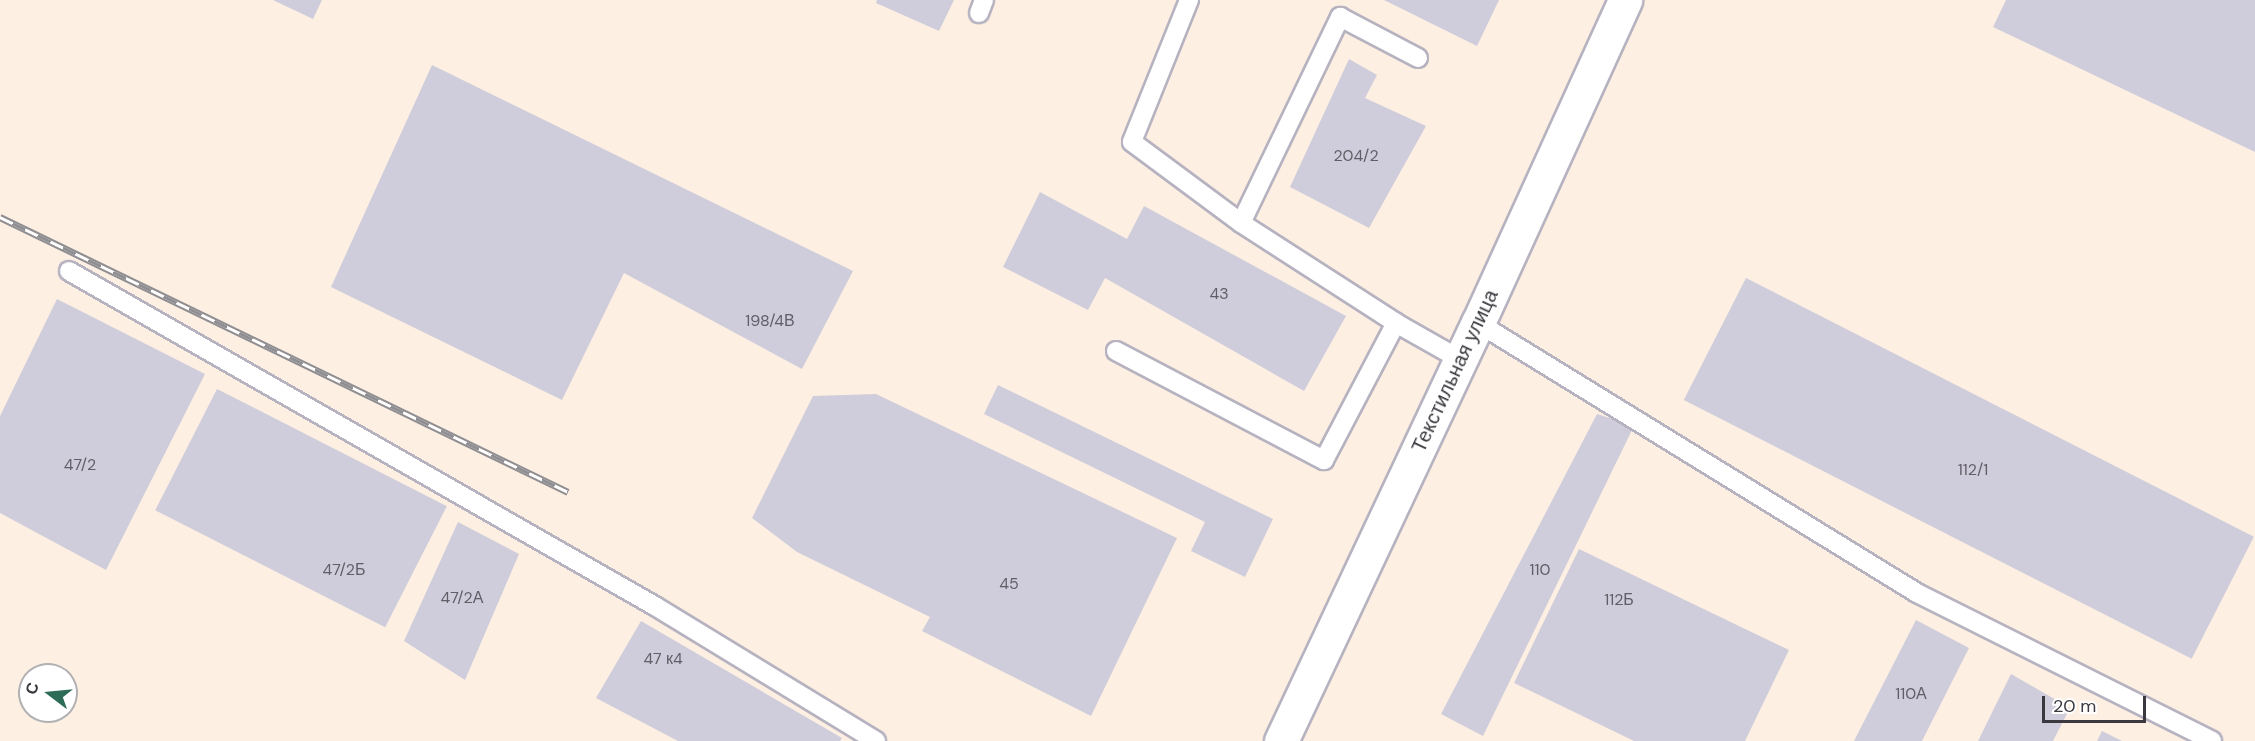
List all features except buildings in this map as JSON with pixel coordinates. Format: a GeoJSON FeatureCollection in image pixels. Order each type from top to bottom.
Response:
{"type":"FeatureCollection","features":[{"type":"Feature","properties":{"kind":"main road","name":"Текстильная улица"},"geometry":{"type":"LineString","coordinates":[[1281,741],[1461,360],[1625,0]]}},
{"type":"Feature","properties":{"kind":"lane"},"geometry":{"type":"LineString","coordinates":[[1189,0],[1132,142],[1240,223],[1396,323],[1461,360]]}},
{"type":"Feature","properties":{"kind":"lane"},"geometry":{"type":"LineString","coordinates":[[1240,223],[1340,17],[1418,58]]}},
{"type":"Feature","properties":{"kind":"lane"},"geometry":{"type":"LineString","coordinates":[[69,271],[655,606],[876,741]]}},
{"type":"Feature","properties":{"kind":"lane"},"geometry":{"type":"LineString","coordinates":[[1116,351],[1324,460],[1396,323]]}},
{"type":"Feature","properties":{"kind":"lane"},"geometry":{"type":"LineString","coordinates":[[1478,323],[1917,593],[2212,741]]}},
{"type":"Feature","properties":{"kind":"shaded area"},"geometry":{"type":"Polygon","coordinates":[[[0,0],[2255,0],[2255,741],[0,741],[0,0]]]}},
{"type":"Feature","properties":{"kind":"railway"},"geometry":{"type":"LineString","coordinates":[[0,217],[568,492]]}}]}
